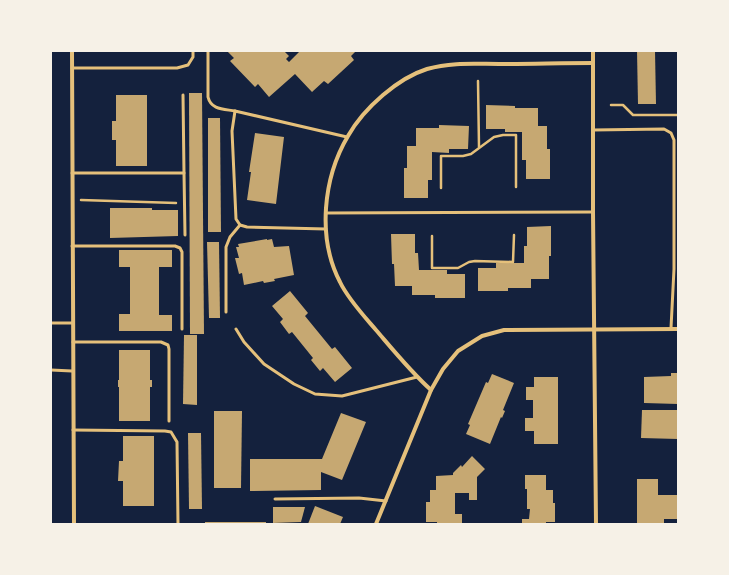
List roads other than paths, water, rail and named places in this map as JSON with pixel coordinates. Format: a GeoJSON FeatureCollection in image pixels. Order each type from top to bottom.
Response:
{"type":"FeatureCollection","features":[{"type":"Feature","properties":{"kind":"street"},"geometry":{"type":"LineString","coordinates":[[72,51],[72,371],[74,524]]}},
{"type":"Feature","properties":{"kind":"street"},"geometry":{"type":"LineString","coordinates":[[593,51],[596,524]]}},
{"type":"Feature","properties":{"kind":"street"},"geometry":{"type":"LineString","coordinates":[[431,390],[417,377],[362,314],[340,282],[331,261],[326,229],[326,213],[332,173],[347,137],[362,116],[398,83],[426,69],[452,64],[593,63]]}},
{"type":"Feature","properties":{"kind":"street"},"geometry":{"type":"LineString","coordinates":[[376,524],[431,390],[443,369],[458,351],[482,336],[504,330],[678,329]]}},
{"type":"Feature","properties":{"kind":"lane"},"geometry":{"type":"LineString","coordinates":[[72,68],[177,68],[188,65],[193,57],[193,51]]}},
{"type":"Feature","properties":{"kind":"lane"},"geometry":{"type":"LineString","coordinates":[[208,51],[208,98],[214,107],[347,137]]}},
{"type":"Feature","properties":{"kind":"lane"},"geometry":{"type":"LineString","coordinates":[[183,95],[184,235]]}},
{"type":"Feature","properties":{"kind":"lane"},"geometry":{"type":"LineString","coordinates":[[234,112],[232,131],[236,219],[240,225],[247,227],[326,229]]}},
{"type":"Feature","properties":{"kind":"lane"},"geometry":{"type":"LineString","coordinates":[[593,130],[664,129],[671,133],[676,140],[676,269],[671,328]]}},
{"type":"Feature","properties":{"kind":"lane"},"geometry":{"type":"LineString","coordinates":[[72,173],[184,173]]}},
{"type":"Feature","properties":{"kind":"lane"},"geometry":{"type":"LineString","coordinates":[[326,213],[593,212]]}},
{"type":"Feature","properties":{"kind":"lane"},"geometry":{"type":"LineString","coordinates":[[226,312],[226,247],[230,237],[240,225]]}},
{"type":"Feature","properties":{"kind":"lane"},"geometry":{"type":"LineString","coordinates":[[72,246],[175,246],[180,248],[182,252],[182,329]]}},
{"type":"Feature","properties":{"kind":"lane"},"geometry":{"type":"LineString","coordinates":[[51,323],[72,323]]}},
{"type":"Feature","properties":{"kind":"lane"},"geometry":{"type":"LineString","coordinates":[[236,329],[244,342],[264,364],[294,384],[315,394],[342,396],[417,377]]}},
{"type":"Feature","properties":{"kind":"lane"},"geometry":{"type":"LineString","coordinates":[[72,342],[161,342],[168,345],[169,421]]}},
{"type":"Feature","properties":{"kind":"lane"},"geometry":{"type":"LineString","coordinates":[[51,370],[72,371]]}},
{"type":"Feature","properties":{"kind":"lane"},"geometry":{"type":"LineString","coordinates":[[73,430],[171,432],[177,442],[178,524]]}},
{"type":"Feature","properties":{"kind":"lane"},"geometry":{"type":"LineString","coordinates":[[275,499],[359,498],[386,501]]}}]}
